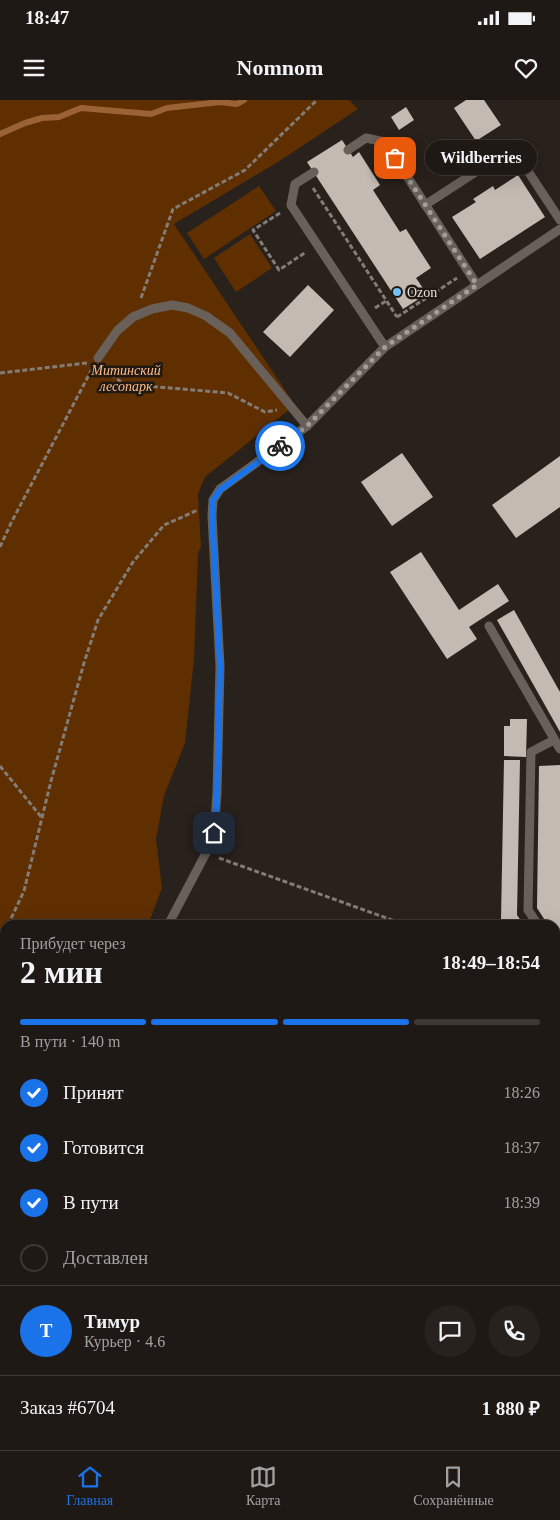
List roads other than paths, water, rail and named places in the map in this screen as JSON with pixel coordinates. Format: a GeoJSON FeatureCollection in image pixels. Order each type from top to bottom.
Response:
{"type":"FeatureCollection","features":[{"type":"Feature","properties":{"kind":"lane"},"geometry":{"type":"LineString","coordinates":[[348,150],[366,138],[384,142],[477,285]]}},
{"type":"Feature","properties":{"kind":"lane"},"geometry":{"type":"LineString","coordinates":[[425,205],[508,150],[512,150],[516,152],[560,220]]}},
{"type":"Feature","properties":{"kind":"lane"},"geometry":{"type":"LineString","coordinates":[[310,174],[295,184],[291,205],[385,347]]}},
{"type":"Feature","properties":{"kind":"lane"},"geometry":{"type":"LineString","coordinates":[[171,920],[206,853],[214,833],[217,793],[220,666],[212,516],[213,500],[220,490],[307,426],[385,347],[560,229]]}},
{"type":"Feature","properties":{"kind":"lane"},"geometry":{"type":"LineString","coordinates":[[97,360],[116,330],[133,317],[152,309],[172,305],[188,308],[206,316],[230,334],[307,426]]}},
{"type":"Feature","properties":{"kind":"lane"},"geometry":{"type":"LineString","coordinates":[[489,626],[560,749]]}},
{"type":"Feature","properties":{"kind":"lane"},"geometry":{"type":"LineString","coordinates":[[535,920],[528,910],[531,752],[554,740]]}},
{"type":"Feature","properties":{"kind":"waterway"},"geometry":{"type":"LineString","coordinates":[[0,134],[25,123],[42,118],[59,117],[81,108],[151,114],[167,108],[220,102],[237,104],[244,100]]}},
{"type":"Feature","properties":{"kind":"place","name":"Wildberries"},"geometry":{"type":"Point","coordinates":[395,158]}},
{"type":"Feature","properties":{"kind":"place","name":"Ozon"},"geometry":{"type":"Point","coordinates":[397,292]}},
{"type":"Feature","properties":{"kind":"park label","name":"Митинский лесопарк"},"geometry":{"type":"Point","coordinates":[126,378]}}]}
